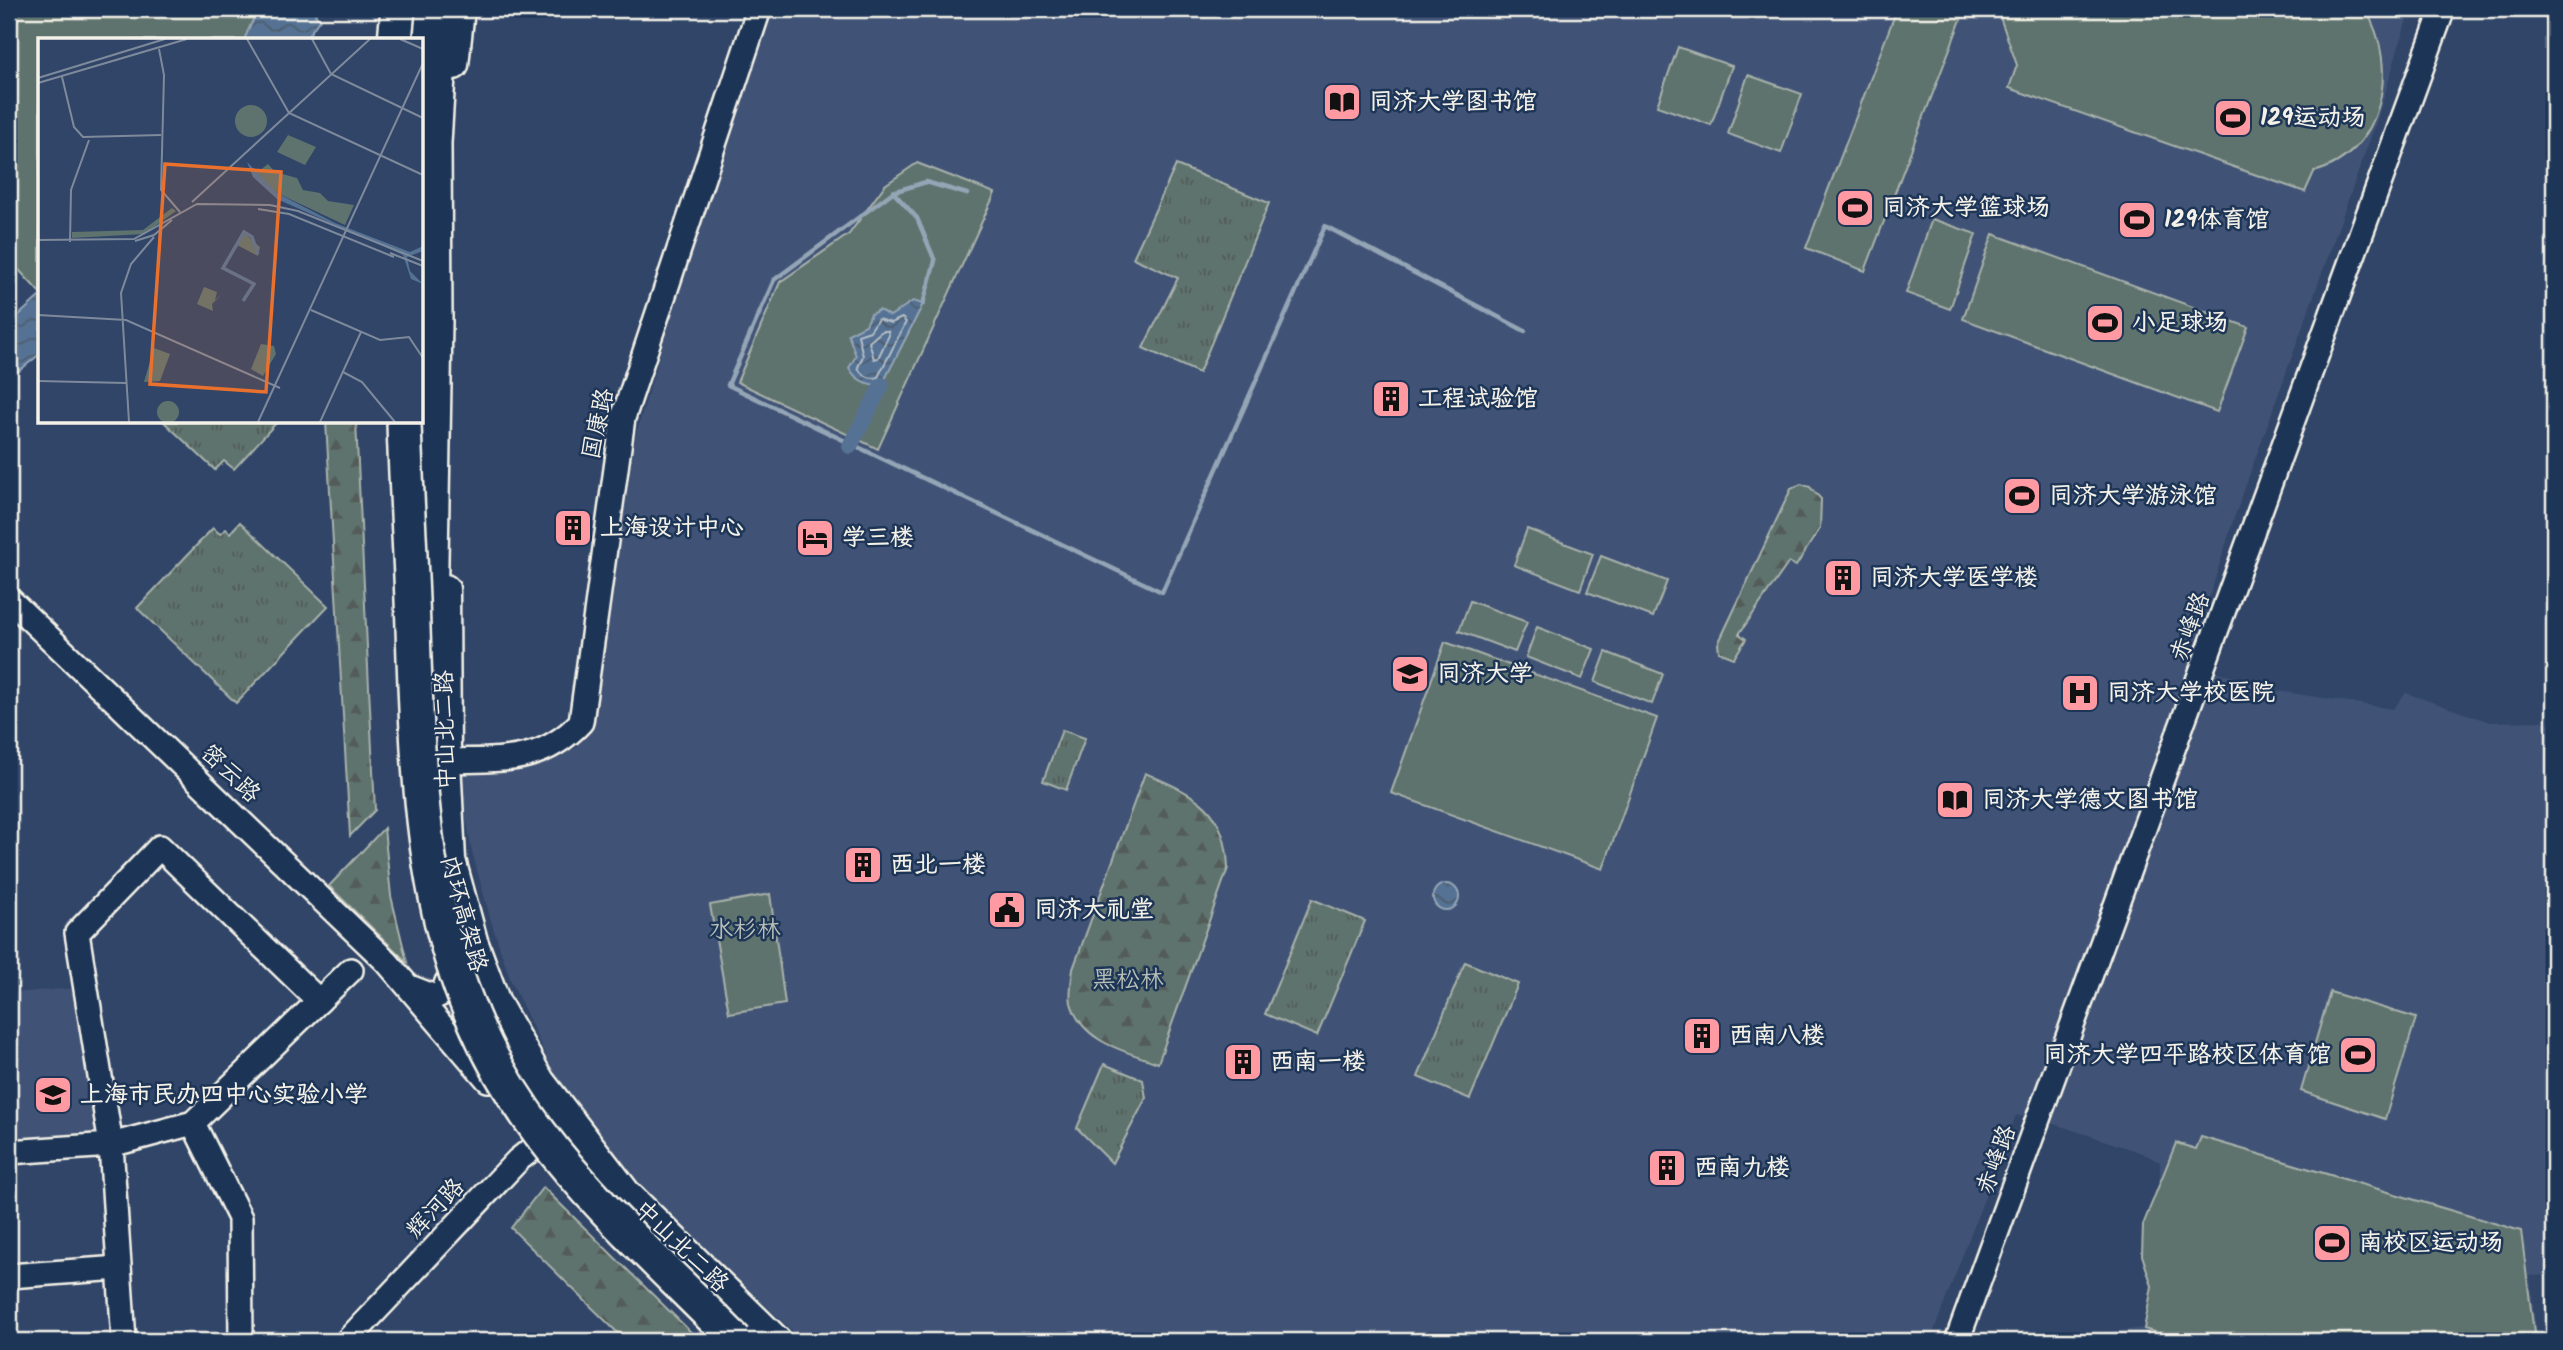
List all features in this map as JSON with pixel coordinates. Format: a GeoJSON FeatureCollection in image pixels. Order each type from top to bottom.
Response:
{"type":"FeatureCollection","features":[{"type":"Feature","properties":{"kind":"highway"},"geometry":{"type":"LineString","coordinates":[[394,38],[398,9]]}},
{"type":"Feature","properties":{"kind":"highway"},"geometry":{"type":"LineString","coordinates":[[415,38],[417,9]]}},
{"type":"Feature","properties":{"kind":"highway"},"geometry":{"type":"LineString","coordinates":[[430,620],[434,143],[442,9]]}},
{"type":"Feature","properties":{"kind":"highway","name":"内环高架路"},"geometry":{"type":"LineString","coordinates":[[404,424],[416,702],[426,852],[442,928],[455,970],[487,1046],[540,1132],[575,1175],[736,1341]]}},
{"type":"Feature","properties":{"kind":"highway","name":"内环高架路"},"geometry":{"type":"LineString","coordinates":[[423,424],[433,696],[446,863],[468,946],[490,1006],[542,1100],[586,1156],[772,1340]]}},
{"type":"Feature","properties":{"kind":"main road","name":"中山北二路"},"geometry":{"type":"LineString","coordinates":[[460,9],[450,128],[445,451],[446,761],[451,860],[472,941],[496,1003],[516,1042],[569,1120],[626,1193],[772,1340]]}},
{"type":"Feature","properties":{"kind":"main road","name":"中山北二路"},"geometry":{"type":"LineString","coordinates":[[393,424],[407,763],[417,858],[447,982],[488,1080],[536,1144],[722,1341]]}},
{"type":"Feature","properties":{"kind":"street","name":"国康路"},"geometry":{"type":"LineString","coordinates":[[446,761],[530,756],[565,739],[581,722],[623,418],[759,9]]}},
{"type":"Feature","properties":{"kind":"street","name":"赤峰路"},"geometry":{"type":"LineString","coordinates":[[1957,1341],[2146,830],[2443,9]]}},
{"type":"Feature","properties":{"kind":"street","name":"密云路"},"geometry":{"type":"LineString","coordinates":[[9,599],[350,925],[412,989],[488,1080]]}},
{"type":"Feature","properties":{"kind":"street"},"geometry":{"type":"LineString","coordinates":[[124,1341],[111,1145],[77,933],[160,847],[319,1001]]}},
{"type":"Feature","properties":{"kind":"street"},"geometry":{"type":"LineString","coordinates":[[9,1152],[111,1145],[193,1123],[351,970]]}},
{"type":"Feature","properties":{"kind":"street"},"geometry":{"type":"LineString","coordinates":[[412,989],[435,997],[443,993],[447,982]]}},
{"type":"Feature","properties":{"kind":"street","name":"辉河路"},"geometry":{"type":"LineString","coordinates":[[346,1341],[536,1144],[569,1120]]}},
{"type":"Feature","properties":{"kind":"street"},"geometry":{"type":"LineString","coordinates":[[193,1123],[240,1218],[241,1341]]}},
{"type":"Feature","properties":{"kind":"street"},"geometry":{"type":"LineString","coordinates":[[9,1276],[119,1268]]}},
{"type":"Feature","properties":{"kind":"shaded area","name":"同济大学"},"geometry":{"type":"Polygon","coordinates":[[[770,9],[2410,9],[2378,117],[2234,518],[2189,663],[2278,691],[2393,709],[2406,693],[2490,722],[2542,721],[2554,725],[2554,1275],[2530,1276],[2537,1341],[2094,1341],[2093,1334],[2144,1328],[2152,1286],[2142,1255],[2143,1225],[2160,1181],[2160,1162],[2142,1153],[2058,1125],[2016,1115],[1930,1341],[803,1341],[683,1227],[609,1151],[582,1118],[556,1077],[510,979],[491,921],[471,848],[462,787],[462,763],[553,758],[576,748],[590,728],[636,434],[711,184],[770,9]]]}},
{"type":"Feature","properties":{"kind":"shaded area","name":"上海市民办四中心实验小学"},"geometry":{"type":"Polygon","coordinates":[[[80,988],[103,1139],[9,1146],[9,993],[80,988]]]}},
{"type":"Feature","properties":{"kind":"green space"},"geometry":{"type":"Polygon","coordinates":[[[20,9],[258,9],[245,38],[38,38],[38,291],[9,259],[9,61],[20,9]]]}},
{"type":"Feature","properties":{"kind":"green space"},"geometry":{"type":"Polygon","coordinates":[[[1897,9],[1965,9],[1865,271],[1806,248],[1897,9]]]}},
{"type":"Feature","properties":{"kind":"green space","name":"129运动场"},"geometry":{"type":"Polygon","coordinates":[[[2001,9],[2365,9],[2376,32],[2382,56],[2383,81],[2379,105],[2370,127],[2356,147],[2338,162],[2314,172],[2305,192],[2009,88],[2017,65],[2001,20],[2001,9]]]}},
{"type":"Feature","properties":{"kind":"green space"},"geometry":{"type":"Polygon","coordinates":[[[1678,47],[1732,66],[1711,125],[1657,106],[1678,47]]]}},
{"type":"Feature","properties":{"kind":"green space"},"geometry":{"type":"Polygon","coordinates":[[[1748,75],[1802,94],[1781,153],[1728,134],[1748,75]]]}},
{"type":"Feature","properties":{"kind":"green space"},"geometry":{"type":"Polygon","coordinates":[[[917,163],[995,193],[878,449],[737,382],[780,282],[849,234],[885,185],[917,163]]]}},
{"type":"Feature","properties":{"kind":"green space"},"geometry":{"type":"Polygon","coordinates":[[[1176,165],[1269,203],[1199,373],[1143,348],[1178,278],[1133,258],[1176,165]]]}},
{"type":"Feature","properties":{"kind":"green space"},"geometry":{"type":"Polygon","coordinates":[[[1932,219],[1976,234],[1950,309],[1906,293],[1932,219]]]}},
{"type":"Feature","properties":{"kind":"green space","name":"小足球场"},"geometry":{"type":"Polygon","coordinates":[[[1993,234],[2248,327],[2217,412],[1963,319],[1993,234]]]}},
{"type":"Feature","properties":{"kind":"green space"},"geometry":{"type":"Polygon","coordinates":[[[166,424],[275,424],[234,469],[224,461],[215,470],[166,424]]]}},
{"type":"Feature","properties":{"kind":"green space"},"geometry":{"type":"Polygon","coordinates":[[[326,424],[356,424],[375,810],[350,836],[326,424]]]}},
{"type":"Feature","properties":{"kind":"green space"},"geometry":{"type":"Polygon","coordinates":[[[1801,484],[1810,487],[1821,499],[1820,528],[1796,566],[1789,562],[1739,634],[1746,639],[1734,658],[1719,652],[1718,644],[1791,489],[1801,484]]]}},
{"type":"Feature","properties":{"kind":"green space"},"geometry":{"type":"Polygon","coordinates":[[[240,522],[328,606],[236,703],[137,608],[213,528],[220,534],[226,529],[230,533],[240,522]]]}},
{"type":"Feature","properties":{"kind":"green space"},"geometry":{"type":"Polygon","coordinates":[[[1527,529],[1593,554],[1580,590],[1514,565],[1527,529]]]}},
{"type":"Feature","properties":{"kind":"green space"},"geometry":{"type":"Polygon","coordinates":[[[1601,556],[1667,581],[1653,617],[1587,592],[1601,556]]]}},
{"type":"Feature","properties":{"kind":"green space"},"geometry":{"type":"Polygon","coordinates":[[[1470,601],[1527,622],[1515,652],[1459,631],[1470,601]]]}},
{"type":"Feature","properties":{"kind":"green space"},"geometry":{"type":"Polygon","coordinates":[[[1537,627],[1594,649],[1582,679],[1526,657],[1537,627]]]}},
{"type":"Feature","properties":{"kind":"green space"},"geometry":{"type":"Polygon","coordinates":[[[1445,642],[1657,718],[1603,869],[1391,793],[1445,642]]]}},
{"type":"Feature","properties":{"kind":"green space"},"geometry":{"type":"Polygon","coordinates":[[[1606,652],[1663,674],[1652,704],[1595,682],[1606,652]]]}},
{"type":"Feature","properties":{"kind":"green space"},"geometry":{"type":"Polygon","coordinates":[[[1062,730],[1085,738],[1066,790],[1043,781],[1062,730]]]}},
{"type":"Feature","properties":{"kind":"green space","name":"黑松林"},"geometry":{"type":"Polygon","coordinates":[[[1145,773],[1193,797],[1214,817],[1226,847],[1228,868],[1158,1063],[1106,1044],[1095,1036],[1077,1017],[1070,999],[1073,969],[1145,773]]]}},
{"type":"Feature","properties":{"kind":"green space"},"geometry":{"type":"Polygon","coordinates":[[[384,828],[391,896],[407,962],[329,886],[384,828]]]}},
{"type":"Feature","properties":{"kind":"green space","name":"水杉林"},"geometry":{"type":"Polygon","coordinates":[[[770,894],[785,1004],[729,1013],[710,905],[770,894]]]}},
{"type":"Feature","properties":{"kind":"green space"},"geometry":{"type":"Polygon","coordinates":[[[1312,899],[1365,921],[1317,1036],[1265,1014],[1312,899]]]}},
{"type":"Feature","properties":{"kind":"green space"},"geometry":{"type":"Polygon","coordinates":[[[1465,962],[1518,984],[1470,1099],[1418,1077],[1465,962]]]}},
{"type":"Feature","properties":{"kind":"green space","name":"同济大学四平路校区体育馆"},"geometry":{"type":"Polygon","coordinates":[[[2330,992],[2416,1018],[2385,1119],[2301,1091],[2330,992]]]}},
{"type":"Feature","properties":{"kind":"green space"},"geometry":{"type":"Polygon","coordinates":[[[1104,1064],[1143,1080],[1146,1098],[1112,1163],[1077,1128],[1104,1064]]]}},
{"type":"Feature","properties":{"kind":"green space","name":"南校区运动场"},"geometry":{"type":"Polygon","coordinates":[[[2201,1137],[2521,1231],[2535,1341],[2184,1341],[2144,1329],[2152,1286],[2142,1255],[2143,1225],[2176,1143],[2196,1149],[2201,1137]]]}},
{"type":"Feature","properties":{"kind":"green space"},"geometry":{"type":"Polygon","coordinates":[[[543,1187],[700,1341],[626,1341],[511,1228],[543,1187]]]}},
{"type":"Feature","properties":{"kind":"water"},"geometry":{"type":"Polygon","coordinates":[[[258,9],[318,9],[315,15],[320,19],[306,38],[245,38],[258,9]]]}},
{"type":"Feature","properties":{"kind":"water"},"geometry":{"type":"Polygon","coordinates":[[[38,298],[38,356],[9,379],[9,324],[38,298]]]}},
{"type":"Feature","properties":{"kind":"water"},"geometry":{"type":"Polygon","coordinates":[[[913,301],[923,304],[882,385],[859,379],[849,368],[856,356],[848,334],[866,325],[871,314],[879,310],[890,316],[913,301]]]}},
{"type":"Feature","properties":{"kind":"water"},"geometry":{"type":"Polygon","coordinates":[[[1446,884],[1455,888],[1459,897],[1455,906],[1446,910],[1437,906],[1433,897],[1437,888],[1446,884]]]}},
{"type":"Feature","properties":{"kind":"waterway"},"geometry":{"type":"LineString","coordinates":[[967,194],[926,182],[893,192],[774,280],[728,385],[1162,592],[1325,226],[1525,331]]}},
{"type":"Feature","properties":{"kind":"waterway"},"geometry":{"type":"LineString","coordinates":[[893,192],[917,218],[935,261],[923,304]]}},
{"type":"Feature","properties":{"kind":"waterway"},"geometry":{"type":"LineString","coordinates":[[850,446],[882,385]]}},
{"type":"Feature","properties":{"kind":"place","name":"同济大学图书馆"},"geometry":{"type":"Point","coordinates":[1342,102]}},
{"type":"Feature","properties":{"kind":"place","name":"129运动场"},"geometry":{"type":"Point","coordinates":[2233,118]}},
{"type":"Feature","properties":{"kind":"place","name":"同济大学篮球场"},"geometry":{"type":"Point","coordinates":[1855,208]}},
{"type":"Feature","properties":{"kind":"place","name":"129体育馆"},"geometry":{"type":"Point","coordinates":[2137,220]}},
{"type":"Feature","properties":{"kind":"place","name":"小足球场"},"geometry":{"type":"Point","coordinates":[2105,323]}},
{"type":"Feature","properties":{"kind":"place","name":"工程试验馆"},"geometry":{"type":"Point","coordinates":[1391,399]}},
{"type":"Feature","properties":{"kind":"place","name":"同济大学游泳馆"},"geometry":{"type":"Point","coordinates":[2022,496]}},
{"type":"Feature","properties":{"kind":"place","name":"上海设计中心"},"geometry":{"type":"Point","coordinates":[573,528]}},
{"type":"Feature","properties":{"kind":"place","name":"学三楼"},"geometry":{"type":"Point","coordinates":[815,538]}},
{"type":"Feature","properties":{"kind":"place","name":"同济大学医学楼"},"geometry":{"type":"Point","coordinates":[1843,578]}},
{"type":"Feature","properties":{"kind":"place","name":"同济大学"},"geometry":{"type":"Point","coordinates":[1410,674]}},
{"type":"Feature","properties":{"kind":"place","name":"同济大学校医院"},"geometry":{"type":"Point","coordinates":[2080,693]}},
{"type":"Feature","properties":{"kind":"place","name":"同济大学德文图书馆"},"geometry":{"type":"Point","coordinates":[1955,800]}},
{"type":"Feature","properties":{"kind":"place","name":"西北一楼"},"geometry":{"type":"Point","coordinates":[863,865]}},
{"type":"Feature","properties":{"kind":"place","name":"同济大礼堂"},"geometry":{"type":"Point","coordinates":[1007,910]}},
{"type":"Feature","properties":{"kind":"place","name":"西南八楼"},"geometry":{"type":"Point","coordinates":[1702,1036]}},
{"type":"Feature","properties":{"kind":"place","name":"同济大学四平路校区体育馆"},"geometry":{"type":"Point","coordinates":[2358,1055]}},
{"type":"Feature","properties":{"kind":"place","name":"西南一楼"},"geometry":{"type":"Point","coordinates":[1243,1062]}},
{"type":"Feature","properties":{"kind":"place","name":"上海市民办四中心实验小学"},"geometry":{"type":"Point","coordinates":[53,1095]}},
{"type":"Feature","properties":{"kind":"place","name":"西南九楼"},"geometry":{"type":"Point","coordinates":[1667,1168]}},
{"type":"Feature","properties":{"kind":"place","name":"南校区运动场"},"geometry":{"type":"Point","coordinates":[2332,1243]}}]}
